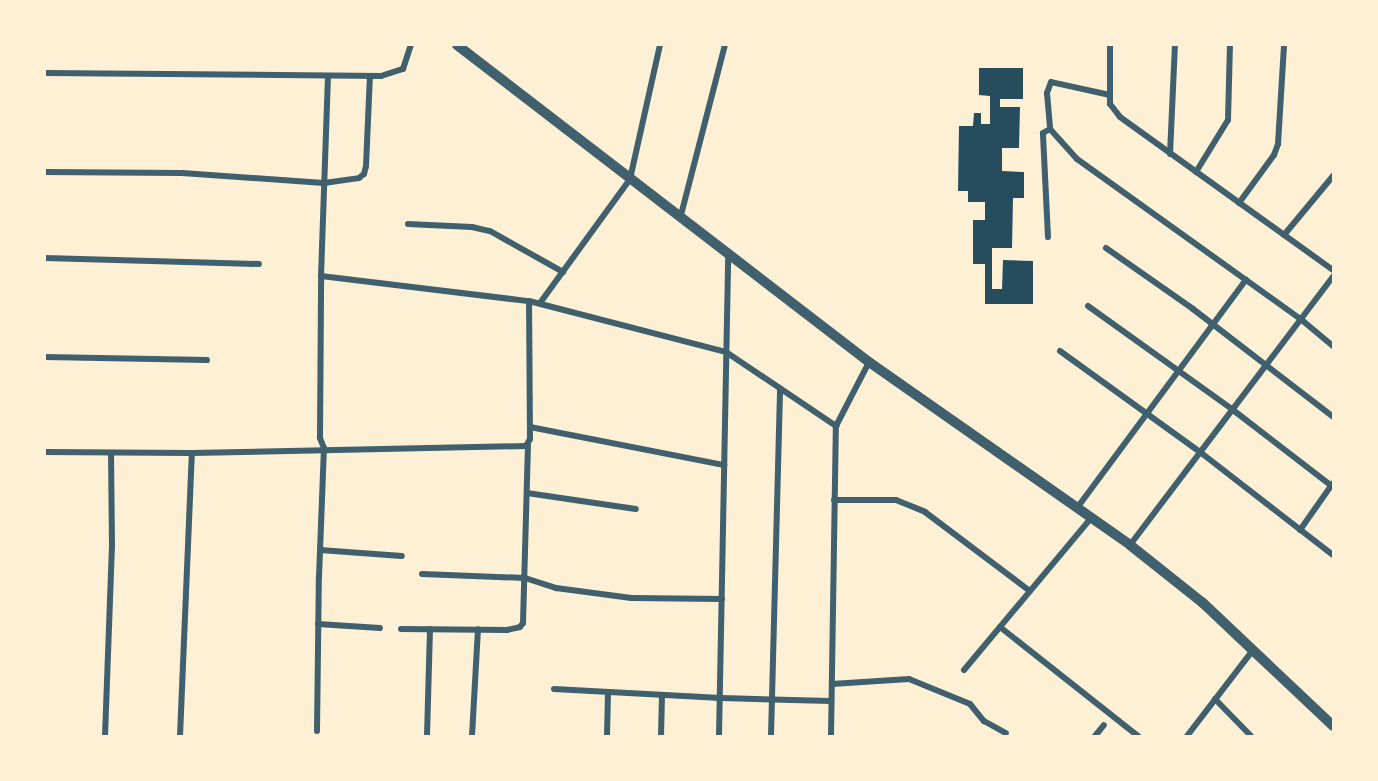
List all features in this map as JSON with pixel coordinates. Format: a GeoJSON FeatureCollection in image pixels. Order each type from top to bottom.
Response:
{"type":"FeatureCollection","features":[{"type":"Feature","properties":{"kind":"street"},"geometry":{"type":"LineString","coordinates":[[45,73],[370,76],[394,73],[403,69],[411,45]]}},
{"type":"Feature","properties":{"kind":"street"},"geometry":{"type":"LineString","coordinates":[[457,45],[630,179],[728,251],[869,362],[1130,545],[1203,603],[1333,726]]}},
{"type":"Feature","properties":{"kind":"street"},"geometry":{"type":"LineString","coordinates":[[540,303],[630,179],[660,45]]}},
{"type":"Feature","properties":{"kind":"street"},"geometry":{"type":"LineString","coordinates":[[681,216],[725,45]]}},
{"type":"Feature","properties":{"kind":"street"},"geometry":{"type":"LineString","coordinates":[[1110,45],[1110,104],[1120,117],[1333,270]]}},
{"type":"Feature","properties":{"kind":"street"},"geometry":{"type":"LineString","coordinates":[[1170,154],[1175,45]]}},
{"type":"Feature","properties":{"kind":"street"},"geometry":{"type":"LineString","coordinates":[[1196,172],[1228,120],[1230,45]]}},
{"type":"Feature","properties":{"kind":"street"},"geometry":{"type":"LineString","coordinates":[[1239,203],[1274,155],[1278,144],[1284,45]]}},
{"type":"Feature","properties":{"kind":"street"},"geometry":{"type":"LineString","coordinates":[[45,172],[182,173],[324,183],[359,178],[364,174],[370,76]]}},
{"type":"Feature","properties":{"kind":"street"},"geometry":{"type":"LineString","coordinates":[[317,731],[324,448],[320,438],[321,276],[328,77]]}},
{"type":"Feature","properties":{"kind":"street"},"geometry":{"type":"LineString","coordinates":[[1110,95],[1051,82],[1047,93],[1050,129],[1077,159],[1303,321],[1333,346]]}},
{"type":"Feature","properties":{"kind":"street"},"geometry":{"type":"LineString","coordinates":[[1048,237],[1043,133],[1050,129]]}},
{"type":"Feature","properties":{"kind":"street"},"geometry":{"type":"LineString","coordinates":[[1284,235],[1333,176]]}},
{"type":"Feature","properties":{"kind":"street"},"geometry":{"type":"LineString","coordinates":[[408,224],[472,227],[490,231],[563,272]]}},
{"type":"Feature","properties":{"kind":"street"},"geometry":{"type":"LineString","coordinates":[[1106,248],[1213,325],[1333,417]]}},
{"type":"Feature","properties":{"kind":"street"},"geometry":{"type":"LineString","coordinates":[[719,736],[728,251]]}},
{"type":"Feature","properties":{"kind":"street"},"geometry":{"type":"LineString","coordinates":[[45,258],[259,264]]}},
{"type":"Feature","properties":{"kind":"street"},"geometry":{"type":"LineString","coordinates":[[321,276],[540,303],[726,352],[836,426]]}},
{"type":"Feature","properties":{"kind":"street"},"geometry":{"type":"LineString","coordinates":[[1130,545],[1303,321],[1333,277]]}},
{"type":"Feature","properties":{"kind":"street"},"geometry":{"type":"LineString","coordinates":[[1077,508],[1246,280]]}},
{"type":"Feature","properties":{"kind":"street"},"geometry":{"type":"LineString","coordinates":[[401,629],[520,627],[524,617],[530,427],[529,301]]}},
{"type":"Feature","properties":{"kind":"street"},"geometry":{"type":"LineString","coordinates":[[1088,306],[1233,410],[1332,485],[1300,530]]}},
{"type":"Feature","properties":{"kind":"street"},"geometry":{"type":"LineString","coordinates":[[1060,351],[1200,452],[1333,555]]}},
{"type":"Feature","properties":{"kind":"street"},"geometry":{"type":"LineString","coordinates":[[45,357],[207,360]]}},
{"type":"Feature","properties":{"kind":"street"},"geometry":{"type":"LineString","coordinates":[[831,736],[836,426],[869,362]]}},
{"type":"Feature","properties":{"kind":"street"},"geometry":{"type":"LineString","coordinates":[[771,736],[780,389]]}},
{"type":"Feature","properties":{"kind":"street"},"geometry":{"type":"LineString","coordinates":[[530,427],[724,465]]}},
{"type":"Feature","properties":{"kind":"street"},"geometry":{"type":"LineString","coordinates":[[45,452],[192,453],[324,448],[522,447],[528,445]]}},
{"type":"Feature","properties":{"kind":"street"},"geometry":{"type":"LineString","coordinates":[[105,736],[112,547],[111,453]]}},
{"type":"Feature","properties":{"kind":"street"},"geometry":{"type":"LineString","coordinates":[[180,736],[192,453]]}},
{"type":"Feature","properties":{"kind":"street"},"geometry":{"type":"LineString","coordinates":[[527,493],[636,509]]}},
{"type":"Feature","properties":{"kind":"street"},"geometry":{"type":"LineString","coordinates":[[834,500],[896,500],[925,512],[1030,591]]}},
{"type":"Feature","properties":{"kind":"street"},"geometry":{"type":"LineString","coordinates":[[964,670],[1090,518]]}},
{"type":"Feature","properties":{"kind":"street"},"geometry":{"type":"LineString","coordinates":[[320,550],[402,556]]}},
{"type":"Feature","properties":{"kind":"street"},"geometry":{"type":"LineString","coordinates":[[422,574],[525,578],[556,588],[609,597],[722,599]]}},
{"type":"Feature","properties":{"kind":"street"},"geometry":{"type":"LineString","coordinates":[[318,624],[380,628]]}},
{"type":"Feature","properties":{"kind":"street"},"geometry":{"type":"LineString","coordinates":[[1000,627],[1138,736]]}},
{"type":"Feature","properties":{"kind":"street"},"geometry":{"type":"LineString","coordinates":[[427,736],[430,629]]}},
{"type":"Feature","properties":{"kind":"street"},"geometry":{"type":"LineString","coordinates":[[472,736],[478,629]]}},
{"type":"Feature","properties":{"kind":"street"},"geometry":{"type":"LineString","coordinates":[[1187,736],[1253,649]]}},
{"type":"Feature","properties":{"kind":"street"},"geometry":{"type":"LineString","coordinates":[[832,684],[909,679],[970,704],[984,721],[1006,733]]}},
{"type":"Feature","properties":{"kind":"street"},"geometry":{"type":"LineString","coordinates":[[554,689],[662,696],[831,700]]}},
{"type":"Feature","properties":{"kind":"street"},"geometry":{"type":"LineString","coordinates":[[607,736],[608,693]]}},
{"type":"Feature","properties":{"kind":"street"},"geometry":{"type":"LineString","coordinates":[[661,736],[662,696]]}},
{"type":"Feature","properties":{"kind":"street"},"geometry":{"type":"LineString","coordinates":[[1215,699],[1251,736]]}},
{"type":"Feature","properties":{"kind":"street"},"geometry":{"type":"LineString","coordinates":[[1095,736],[1104,725]]}},
{"type":"Feature","properties":{"kind":"building"},"geometry":{"type":"Polygon","coordinates":[[[979,68],[1023,68],[1023,99],[1000,99],[1000,107],[1020,107],[1019,148],[1002,148],[1002,171],[1024,172],[1024,198],[1013,198],[1012,248],[992,248],[992,289],[1002,289],[1003,260],[1033,261],[1033,304],[985,304],[985,264],[973,264],[973,220],[985,220],[985,202],[968,202],[968,191],[958,191],[959,126],[973,126],[974,113],[981,113],[981,124],[990,124],[990,96],[979,95],[979,68]]]}}]}
